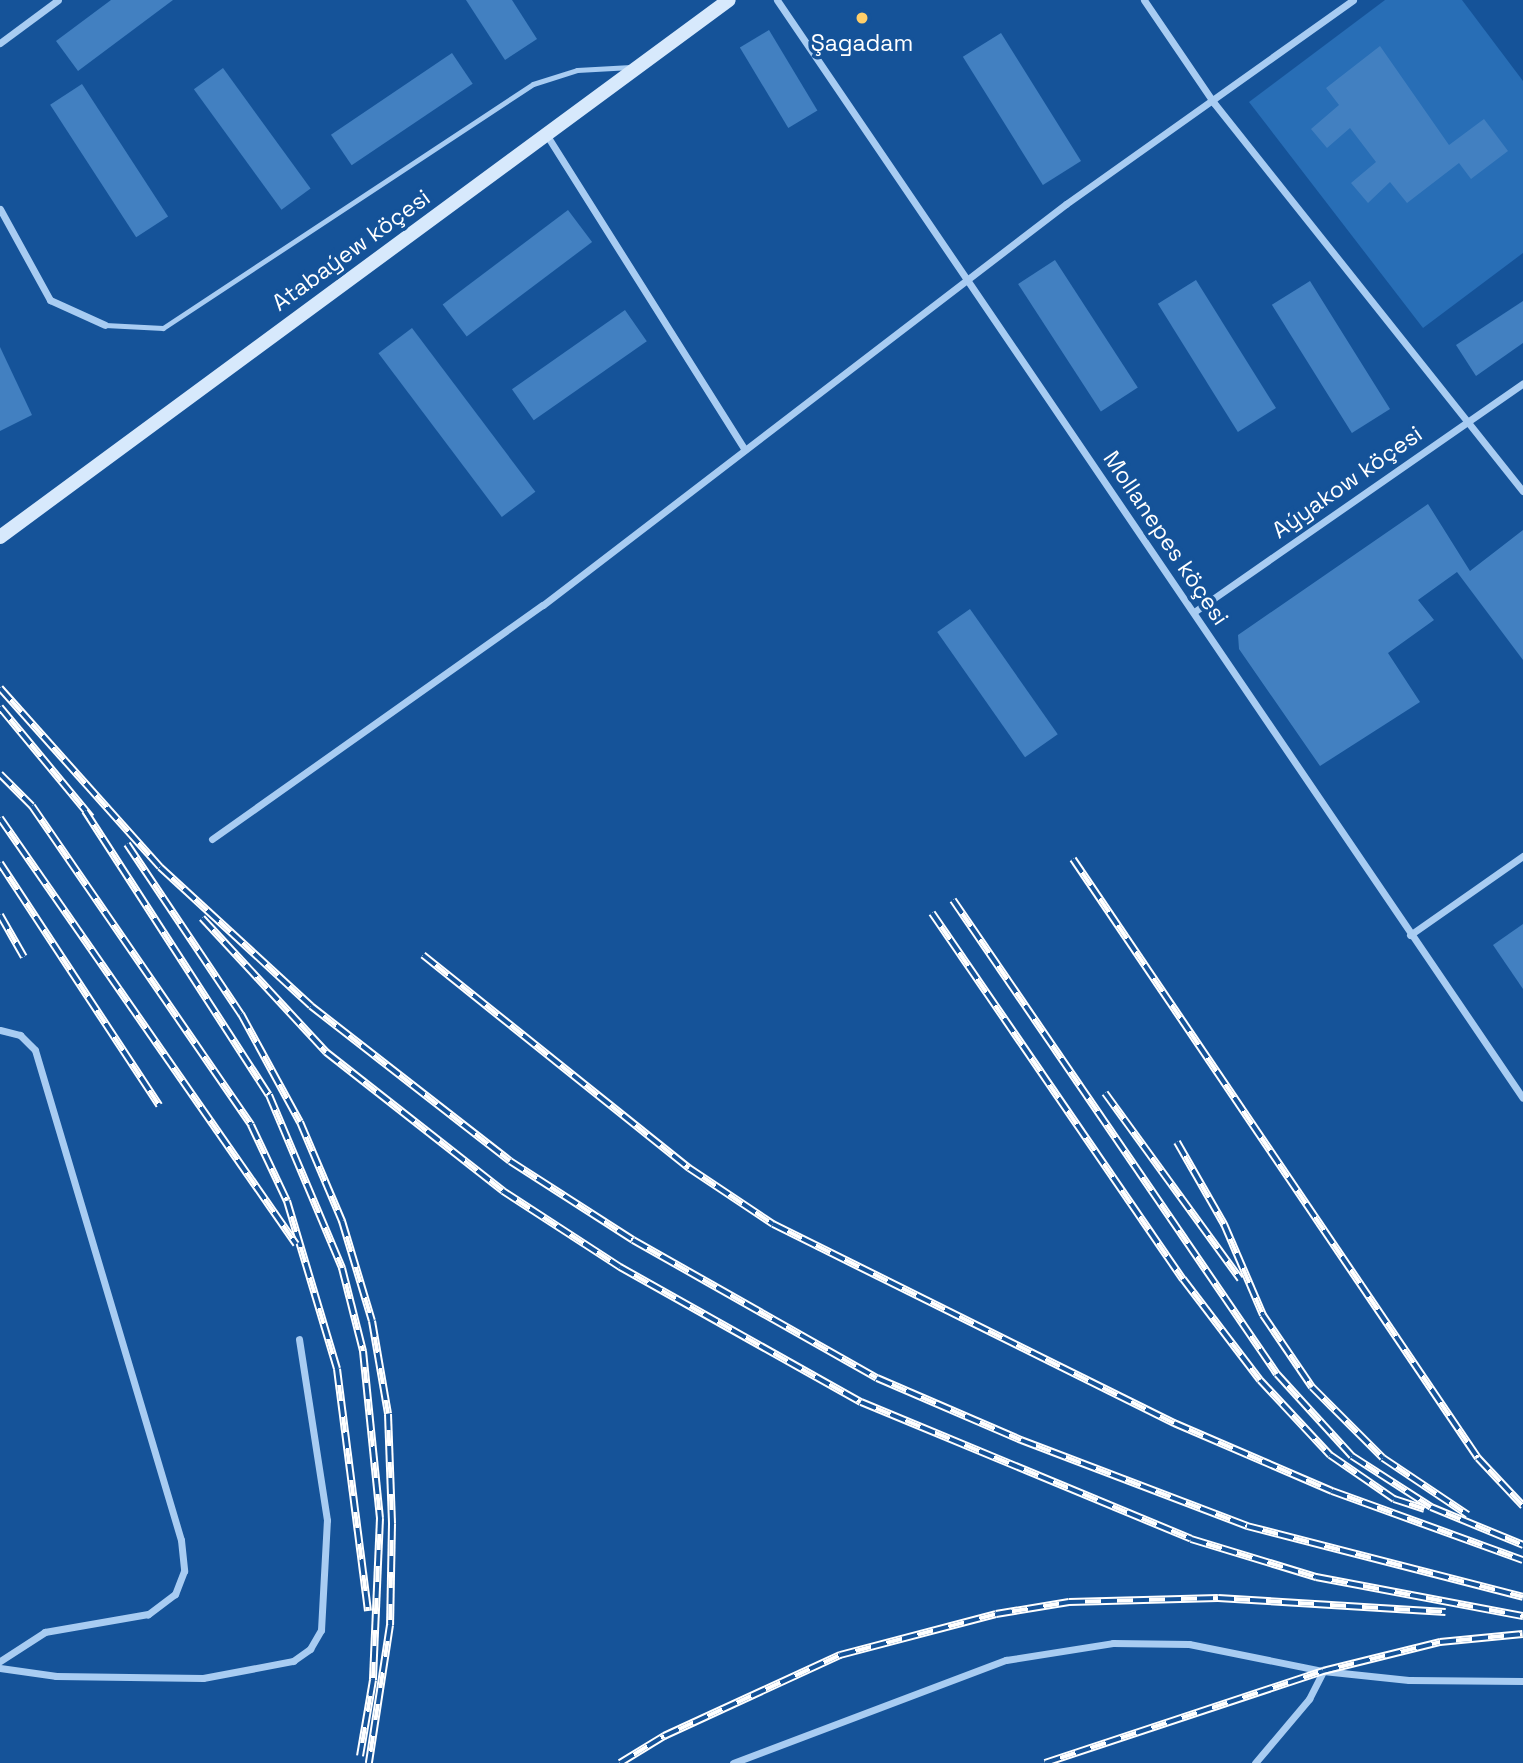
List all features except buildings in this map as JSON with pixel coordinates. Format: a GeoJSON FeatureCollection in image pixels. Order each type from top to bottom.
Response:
{"type":"FeatureCollection","features":[{"type":"Feature","properties":{"kind":"main road","name":"Atabaýew köçesi"},"geometry":{"type":"LineString","coordinates":[[0,537],[729,0]]}},
{"type":"Feature","properties":{"kind":"street"},"geometry":{"type":"LineString","coordinates":[[0,43],[58,0]]}},
{"type":"Feature","properties":{"kind":"street","name":"Mollanepes köçesi"},"geometry":{"type":"LineString","coordinates":[[777,0],[970,276],[1410,935],[1523,1098]]}},
{"type":"Feature","properties":{"kind":"street"},"geometry":{"type":"LineString","coordinates":[[1144,0],[1214,103],[1523,491]]}},
{"type":"Feature","properties":{"kind":"street"},"geometry":{"type":"LineString","coordinates":[[212,839],[543,605],[970,276],[1214,103],[1353,0]]}},
{"type":"Feature","properties":{"kind":"street"},"geometry":{"type":"LineString","coordinates":[[546,134],[745,450]]}},
{"type":"Feature","properties":{"kind":"street"},"geometry":{"type":"LineString","coordinates":[[0,209],[50,300],[105,325]]}},
{"type":"Feature","properties":{"kind":"street","name":"Aýyakow köçesi"},"geometry":{"type":"LineString","coordinates":[[1194,612],[1523,383]]}},
{"type":"Feature","properties":{"kind":"street"},"geometry":{"type":"LineString","coordinates":[[1410,935],[1523,856]]}},
{"type":"Feature","properties":{"kind":"street"},"geometry":{"type":"LineString","coordinates":[[0,1030],[20,1035],[35,1050],[181,1540],[184,1571],[175,1594],[148,1614],[45,1632],[0,1661]]}},
{"type":"Feature","properties":{"kind":"street"},"geometry":{"type":"LineString","coordinates":[[0,1668],[57,1676],[203,1678],[293,1661],[310,1649],[321,1630],[327,1520],[299,1339]]}},
{"type":"Feature","properties":{"kind":"street"},"geometry":{"type":"LineString","coordinates":[[733,1763],[1006,1660],[1113,1643],[1189,1644],[1323,1671],[1523,1681]]}},
{"type":"Feature","properties":{"kind":"street"},"geometry":{"type":"LineString","coordinates":[[1255,1763],[1309,1699],[1323,1671]]}},
{"type":"Feature","properties":{"kind":"lane"},"geometry":{"type":"LineString","coordinates":[[105,325],[163,328],[187,316],[533,84],[577,70],[638,67]]}},
{"type":"Feature","properties":{"kind":"shaded area"},"geometry":{"type":"Polygon","coordinates":[[[1385,0],[1462,0],[1523,81],[1523,253],[1423,328],[1249,102],[1385,0]]]}},
{"type":"Feature","properties":{"kind":"railway"},"geometry":{"type":"LineString","coordinates":[[0,688],[160,867],[311,1006],[510,1161],[633,1240],[877,1378],[1021,1440],[1247,1526],[1523,1597]]}},
{"type":"Feature","properties":{"kind":"railway"},"geometry":{"type":"LineString","coordinates":[[0,707],[91,817]]}},
{"type":"Feature","properties":{"kind":"railway"},"geometry":{"type":"LineString","coordinates":[[0,774],[32,806],[251,1125],[287,1201],[337,1369],[368,1611]]}},
{"type":"Feature","properties":{"kind":"railway"},"geometry":{"type":"LineString","coordinates":[[85,811],[269,1095],[342,1268],[363,1351],[380,1518],[373,1680],[360,1756]]}},
{"type":"Feature","properties":{"kind":"railway"},"geometry":{"type":"LineString","coordinates":[[0,818],[296,1244]]}},
{"type":"Feature","properties":{"kind":"railway"},"geometry":{"type":"LineString","coordinates":[[127,844],[241,1014],[300,1122],[342,1221],[372,1321],[388,1414],[392,1524],[390,1625],[369,1763]]}},
{"type":"Feature","properties":{"kind":"railway"},"geometry":{"type":"LineString","coordinates":[[1073,859],[1478,1458],[1523,1506]]}},
{"type":"Feature","properties":{"kind":"railway"},"geometry":{"type":"LineString","coordinates":[[0,863],[159,1105]]}},
{"type":"Feature","properties":{"kind":"railway"},"geometry":{"type":"LineString","coordinates":[[953,900],[1277,1374],[1352,1456],[1431,1507],[1523,1545]]}},
{"type":"Feature","properties":{"kind":"railway"},"geometry":{"type":"LineString","coordinates":[[932,913],[1183,1279],[1260,1380],[1330,1455],[1394,1499],[1424,1509]]}},
{"type":"Feature","properties":{"kind":"railway"},"geometry":{"type":"LineString","coordinates":[[0,915],[24,957]]}},
{"type":"Feature","properties":{"kind":"railway"},"geometry":{"type":"LineString","coordinates":[[202,918],[326,1052],[503,1191],[620,1267],[861,1402],[1191,1539],[1316,1577],[1523,1616]]}},
{"type":"Feature","properties":{"kind":"railway"},"geometry":{"type":"LineString","coordinates":[[423,955],[689,1168],[773,1224],[1174,1423],[1332,1491],[1523,1560]]}},
{"type":"Feature","properties":{"kind":"railway"},"geometry":{"type":"LineString","coordinates":[[1105,1093],[1240,1279]]}},
{"type":"Feature","properties":{"kind":"railway"},"geometry":{"type":"LineString","coordinates":[[1177,1142],[1224,1224],[1263,1315],[1312,1387],[1383,1458],[1468,1515]]}},
{"type":"Feature","properties":{"kind":"railway"},"geometry":{"type":"LineString","coordinates":[[620,1763],[664,1736],[840,1655],[996,1614],[1069,1602],[1218,1598],[1446,1612]]}},
{"type":"Feature","properties":{"kind":"railway"},"geometry":{"type":"LineString","coordinates":[[1045,1763],[1323,1671],[1440,1642],[1523,1634]]}},
{"type":"Feature","properties":{"kind":"place","name":"Şagadam"},"geometry":{"type":"Point","coordinates":[862,18]}}]}
